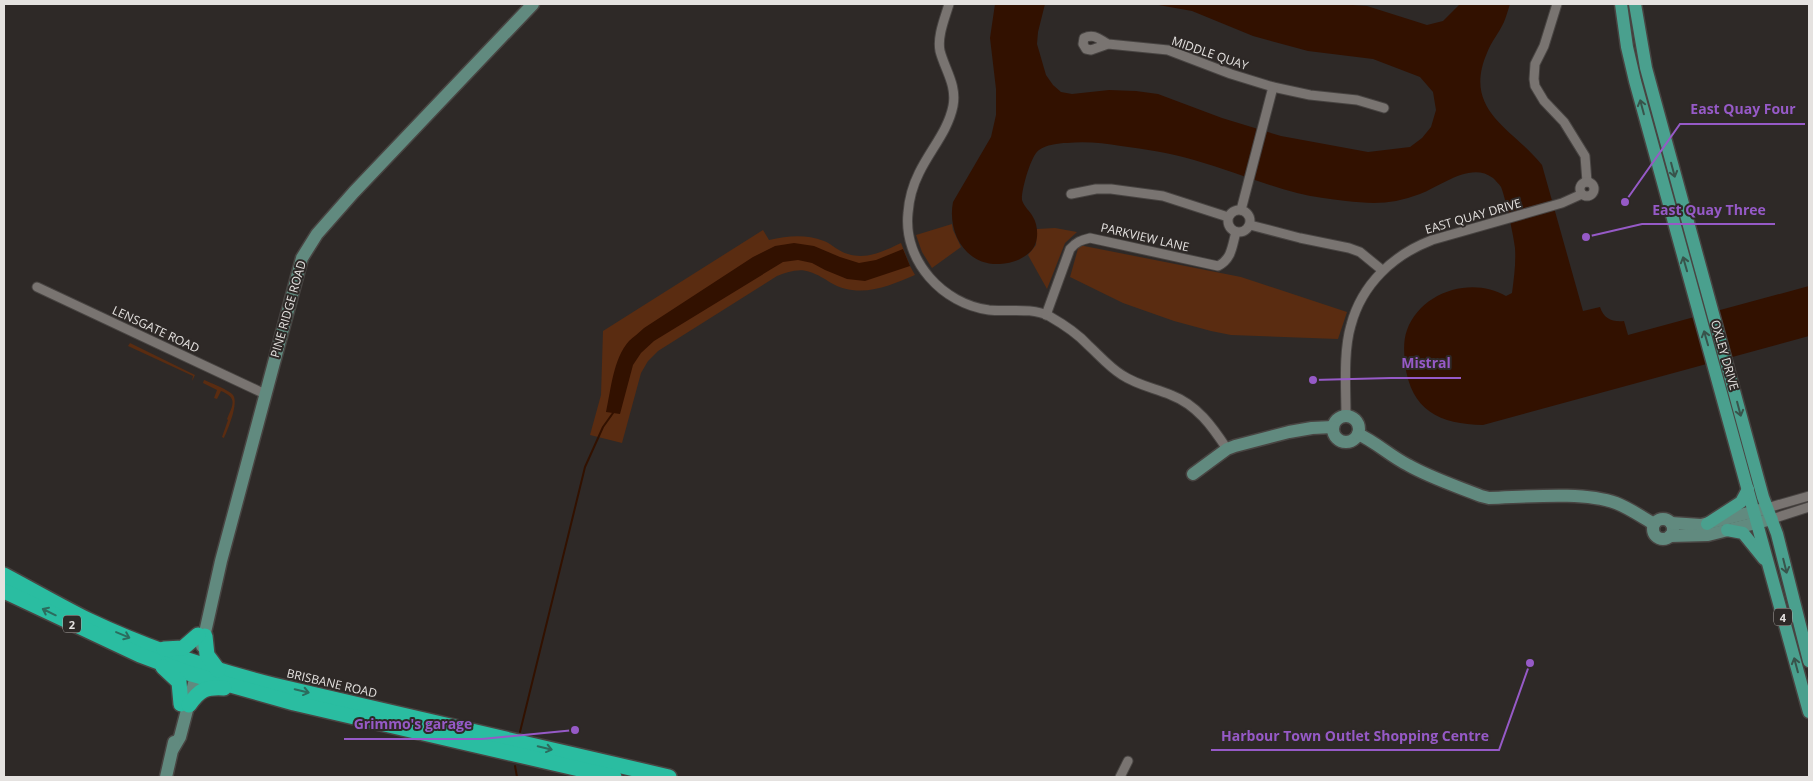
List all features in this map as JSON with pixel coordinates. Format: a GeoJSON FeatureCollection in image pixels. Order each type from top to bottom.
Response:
{"type":"FeatureCollection","features":[{"type":"Feature","properties":{"kind":"highway","name":"BRISBANE ROAD"},"geometry":{"type":"LineString","coordinates":[[4,575],[157,656]]}},
{"type":"Feature","properties":{"kind":"highway","name":"BRISBANE ROAD"},"geometry":{"type":"LineString","coordinates":[[4,591],[92,633],[193,668],[246,690],[607,776]]}},
{"type":"Feature","properties":{"kind":"highway"},"geometry":{"type":"LineString","coordinates":[[218,670],[207,655],[201,636],[182,648],[157,656],[179,682],[185,704],[208,688],[246,690]]}},
{"type":"Feature","properties":{"kind":"highway","name":"BRISBANE ROAD"},"geometry":{"type":"LineString","coordinates":[[193,668],[218,670],[281,687],[668,777]]}},
{"type":"Feature","properties":{"kind":"main road","name":"OXLEY DRIVE"},"geometry":{"type":"LineString","coordinates":[[1621,4],[1633,74],[1698,311],[1720,364],[1777,534],[1809,661]]}},
{"type":"Feature","properties":{"kind":"main road","name":"OXLEY DRIVE"},"geometry":{"type":"LineString","coordinates":[[1635,4],[1646,68],[1711,306],[1720,364],[1748,489],[1809,712]]}},
{"type":"Feature","properties":{"kind":"main road"},"geometry":{"type":"LineString","coordinates":[[1707,524],[1741,502],[1748,489]]}},
{"type":"Feature","properties":{"kind":"main road"},"geometry":{"type":"LineString","coordinates":[[1726,530],[1744,533],[1768,565]]}},
{"type":"Feature","properties":{"kind":"street","name":"PINE RIDGE ROAD"},"geometry":{"type":"LineString","coordinates":[[166,777],[173,749],[180,737],[185,704],[201,636],[298,266],[308,246],[354,192],[533,4]]}},
{"type":"Feature","properties":{"kind":"street"},"geometry":{"type":"LineString","coordinates":[[949,4],[940,39],[940,52],[953,88],[954,104],[949,120],[919,173],[912,193],[908,214],[909,236],[914,252],[923,269],[941,290],[958,301],[973,307],[990,310],[1024,311],[1046,315],[1075,333],[1122,375],[1143,386],[1188,403],[1213,427],[1227,449]]}},
{"type":"Feature","properties":{"kind":"street","name":"EAST QUAY DRIVE"},"geometry":{"type":"LineString","coordinates":[[1346,417],[1347,346],[1350,326],[1368,288],[1382,270],[1399,256],[1417,245],[1562,203],[1582,194],[1580,187],[1586,182],[1585,156],[1564,122],[1544,101],[1534,79],[1535,64],[1549,31],[1557,4]]}},
{"type":"Feature","properties":{"kind":"street","name":"MIDDLE QUAY"},"geometry":{"type":"LineString","coordinates":[[1108,44],[1168,50],[1230,74],[1272,87],[1310,95],[1356,100],[1384,108]]}},
{"type":"Feature","properties":{"kind":"street"},"geometry":{"type":"LineString","coordinates":[[1241,210],[1272,87]]}},
{"type":"Feature","properties":{"kind":"street"},"geometry":{"type":"LineString","coordinates":[[1071,194],[1096,189],[1111,189],[1163,196],[1228,217]]}},
{"type":"Feature","properties":{"kind":"street"},"geometry":{"type":"LineString","coordinates":[[1241,210],[1248,215],[1250,225],[1244,232],[1236,232],[1229,226],[1228,217],[1232,212],[1241,210]]}},
{"type":"Feature","properties":{"kind":"street"},"geometry":{"type":"LineString","coordinates":[[1250,225],[1349,248],[1360,252],[1382,270]]}},
{"type":"Feature","properties":{"kind":"street","name":"PARKVIEW LANE"},"geometry":{"type":"LineString","coordinates":[[1046,315],[1070,249],[1081,240],[1090,238],[1218,266],[1225,263],[1230,257],[1236,232]]}},
{"type":"Feature","properties":{"kind":"street","name":"LENSGATE ROAD"},"geometry":{"type":"LineString","coordinates":[[37,286],[264,394]]}},
{"type":"Feature","properties":{"kind":"street"},"geometry":{"type":"LineString","coordinates":[[1346,417],[1355,420],[1358,434],[1350,442],[1343,442],[1335,437],[1333,427],[1337,420],[1346,417]]}},
{"type":"Feature","properties":{"kind":"street"},"geometry":{"type":"LineString","coordinates":[[1194,474],[1227,449],[1289,432],[1333,427]]}},
{"type":"Feature","properties":{"kind":"street"},"geometry":{"type":"LineString","coordinates":[[1358,434],[1373,441],[1405,464],[1422,473],[1480,496],[1489,498],[1577,496],[1598,498],[1618,504],[1654,524],[1653,531],[1656,537],[1665,539],[1671,529]]}},
{"type":"Feature","properties":{"kind":"street"},"geometry":{"type":"LineString","coordinates":[[1671,529],[1755,517],[1809,496]]}},
{"type":"Feature","properties":{"kind":"street"},"geometry":{"type":"LineString","coordinates":[[1769,513],[1809,507]]}},
{"type":"Feature","properties":{"kind":"street"},"geometry":{"type":"LineString","coordinates":[[1671,529],[1704,535],[1726,530],[1755,517]]}},
{"type":"Feature","properties":{"kind":"street"},"geometry":{"type":"LineString","coordinates":[[1120,777],[1128,761]]}},
{"type":"Feature","properties":{"kind":"shaded area"},"geometry":{"type":"Polygon","coordinates":[[[995,4],[1045,4],[1037,44],[1046,75],[1061,92],[1072,94],[1109,90],[1158,94],[1222,118],[1281,136],[1368,152],[1410,147],[1422,138],[1431,127],[1436,110],[1433,92],[1420,77],[1373,59],[1308,51],[1253,36],[1192,11],[1153,4],[1338,4],[1367,6],[1427,25],[1443,21],[1460,4],[1510,4],[1504,22],[1487,53],[1481,73],[1481,90],[1486,104],[1494,117],[1542,165],[1583,311],[1600,307],[1609,319],[1624,321],[1628,335],[1809,286],[1809,336],[1483,425],[1454,422],[1441,418],[1421,404],[1408,380],[1404,343],[1407,330],[1414,317],[1424,305],[1449,291],[1479,287],[1493,290],[1506,296],[1512,293],[1515,248],[1503,192],[1493,178],[1484,173],[1475,172],[1456,177],[1420,194],[1396,201],[1371,203],[1322,198],[1297,193],[1176,155],[1094,143],[1056,144],[1042,148],[1036,153],[1023,189],[1022,200],[1033,217],[1036,226],[1037,235],[1033,249],[1016,261],[1008,263],[988,263],[977,260],[961,245],[956,236],[952,214],[953,202],[991,137],[996,115],[996,89],[990,38],[995,4]]]}},
{"type":"Feature","properties":{"kind":"shaded area"},"geometry":{"type":"Polygon","coordinates":[[[952,224],[961,247],[932,268],[922,252],[916,235],[952,224]]]}},
{"type":"Feature","properties":{"kind":"shaded area"},"geometry":{"type":"Polygon","coordinates":[[[1055,228],[1077,232],[1065,243],[1047,289],[1028,255],[1036,245],[1037,229],[1055,228]]]}},
{"type":"Feature","properties":{"kind":"shaded area"},"geometry":{"type":"Polygon","coordinates":[[[763,230],[769,240],[810,237],[824,241],[842,252],[855,256],[875,254],[901,243],[915,275],[885,287],[860,291],[845,289],[816,274],[802,270],[777,276],[658,351],[648,361],[641,373],[622,443],[590,435],[601,395],[603,331],[763,230]]]}},
{"type":"Feature","properties":{"kind":"shaded area"},"geometry":{"type":"Polygon","coordinates":[[[794,243],[814,246],[859,263],[876,260],[903,249],[910,266],[865,281],[847,279],[812,263],[798,260],[783,262],[654,341],[641,353],[633,365],[620,414],[606,412],[619,357],[631,339],[644,328],[753,257],[775,246],[794,243]]]}},
{"type":"Feature","properties":{"kind":"shaded area"},"geometry":{"type":"Polygon","coordinates":[[[1079,245],[1241,277],[1347,312],[1338,339],[1231,335],[1211,331],[1174,321],[1123,303],[1070,277],[1079,245]]]}},
{"type":"Feature","properties":{"kind":"shaded area"},"geometry":{"type":"Polygon","coordinates":[[[130,343],[195,375],[192,381],[193,376],[128,346],[130,343]]]}},
{"type":"Feature","properties":{"kind":"shaded area"},"geometry":{"type":"Polygon","coordinates":[[[204,380],[233,395],[235,404],[224,438],[222,437],[232,406],[232,399],[221,391],[217,399],[214,398],[217,390],[203,383],[204,380]]]}},
{"type":"Feature","properties":{"kind":"waterway"},"geometry":{"type":"LineString","coordinates":[[520,732],[585,467],[603,427],[613,413]]}},
{"type":"Feature","properties":{"kind":"waterway"},"geometry":{"type":"LineString","coordinates":[[515,766],[517,777]]}},
{"type":"Feature","properties":{"kind":"place","name":"East Quay Four"},"geometry":{"type":"Point","coordinates":[1625,202]}},
{"type":"Feature","properties":{"kind":"place","name":"East Quay Three"},"geometry":{"type":"Point","coordinates":[1586,237]}},
{"type":"Feature","properties":{"kind":"place","name":"Mistral"},"geometry":{"type":"Point","coordinates":[1313,380]}},
{"type":"Feature","properties":{"kind":"place","name":"Harbour Town Outlet Shopping Centre"},"geometry":{"type":"Point","coordinates":[1530,663]}},
{"type":"Feature","properties":{"kind":"place","name":"Grimmo's garage"},"geometry":{"type":"Point","coordinates":[575,730]}}]}
